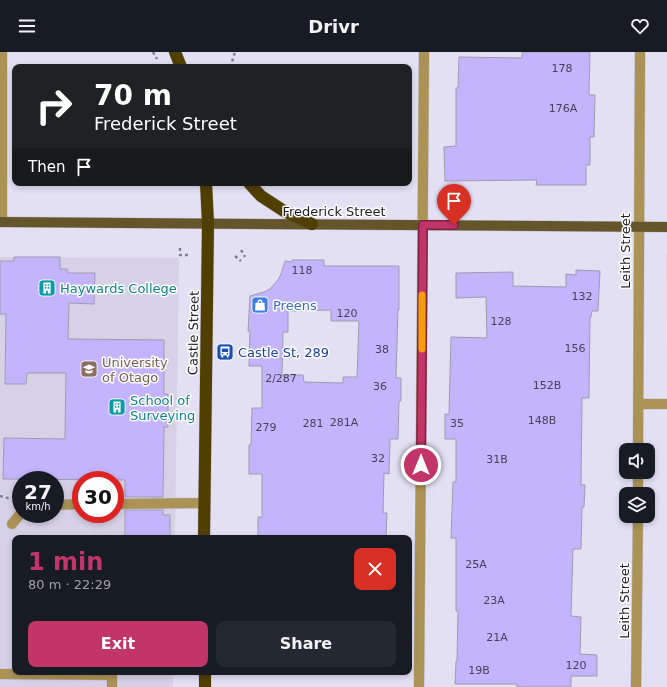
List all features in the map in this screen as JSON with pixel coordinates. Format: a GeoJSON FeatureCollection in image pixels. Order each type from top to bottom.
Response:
{"type":"FeatureCollection","features":[{"type":"Feature","properties":{"kind":"highway"},"geometry":{"type":"LineString","coordinates":[[175,52],[180,64]]}},
{"type":"Feature","properties":{"kind":"highway","name":"Castle Street"},"geometry":{"type":"LineString","coordinates":[[204,535],[208,223],[206,186]]}},
{"type":"Feature","properties":{"kind":"highway"},"geometry":{"type":"LineString","coordinates":[[252,186],[262,196],[284,211],[312,224]]}},
{"type":"Feature","properties":{"kind":"highway"},"geometry":{"type":"LineString","coordinates":[[205,675],[205,687]]}},
{"type":"Feature","properties":{"kind":"main road","name":"Frederick Street"},"geometry":{"type":"LineString","coordinates":[[1,222],[667,227]]}},
{"type":"Feature","properties":{"kind":"street"},"geometry":{"type":"LineString","coordinates":[[1,222],[2,52]]}},
{"type":"Feature","properties":{"kind":"street"},"geometry":{"type":"LineString","coordinates":[[419,687],[424,52]]}},
{"type":"Feature","properties":{"kind":"street","name":"Leith Street"},"geometry":{"type":"LineString","coordinates":[[638,443],[640,52]]}},
{"type":"Feature","properties":{"kind":"street"},"geometry":{"type":"LineString","coordinates":[[638,404],[667,404]]}},
{"type":"Feature","properties":{"kind":"street"},"geometry":{"type":"LineString","coordinates":[[124,504],[205,503]]}},
{"type":"Feature","properties":{"kind":"street","name":"Leith Street"},"geometry":{"type":"LineString","coordinates":[[636,687],[638,523]]}},
{"type":"Feature","properties":{"kind":"street"},"geometry":{"type":"LineString","coordinates":[[0,674],[12,674]]}},
{"type":"Feature","properties":{"kind":"street"},"geometry":{"type":"LineString","coordinates":[[112,675],[112,687]]}},
{"type":"Feature","properties":{"kind":"path"},"geometry":{"type":"LineString","coordinates":[[231,64],[236,52]]}},
{"type":"Feature","properties":{"kind":"path"},"geometry":{"type":"LineString","coordinates":[[180,248],[180,255],[188,255]]}},
{"type":"Feature","properties":{"kind":"path"},"geometry":{"type":"LineString","coordinates":[[241,250],[246,257]]}},
{"type":"Feature","properties":{"kind":"path"},"geometry":{"type":"LineString","coordinates":[[235,256],[241,261]]}},
{"type":"Feature","properties":{"kind":"shaded area"},"geometry":{"type":"Polygon","coordinates":[[[667,253],[667,377],[666,255],[667,253]]]}},
{"type":"Feature","properties":{"kind":"shaded area","name":"University of Otago"},"geometry":{"type":"Polygon","coordinates":[[[0,257],[179,258],[175,535],[12,535],[12,675],[173,675],[173,687],[0,687],[0,257]]]}},
{"type":"Feature","properties":{"kind":"building"},"geometry":{"type":"Polygon","coordinates":[[[522,52],[590,52],[589,95],[595,95],[594,137],[590,137],[590,165],[586,165],[586,185],[536,185],[537,180],[445,181],[444,147],[456,146],[456,88],[458,88],[459,57],[522,58],[522,52]]]}},
{"type":"Feature","properties":{"kind":"building","name":"School of Surveying"},"geometry":{"type":"Polygon","coordinates":[[[14,257],[60,257],[60,269],[67,269],[68,273],[95,273],[94,304],[69,303],[68,339],[164,340],[164,394],[168,394],[168,427],[164,427],[163,497],[125,497],[124,471],[72,471],[72,480],[64,480],[64,471],[12,471],[12,479],[3,479],[4,438],[65,439],[66,373],[27,373],[26,384],[5,384],[6,314],[0,314],[0,261],[14,261],[14,257]]]}},
{"type":"Feature","properties":{"kind":"building"},"geometry":{"type":"Polygon","coordinates":[[[324,260],[324,266],[399,266],[396,378],[401,378],[401,401],[399,401],[398,439],[390,439],[389,474],[384,473],[383,513],[387,513],[386,535],[258,535],[258,517],[262,517],[262,474],[249,474],[249,445],[251,445],[252,408],[262,408],[262,366],[249,366],[250,331],[248,331],[250,296],[270,289],[278,280],[285,261],[324,260]],[[331,310],[288,311],[288,332],[283,332],[282,375],[303,375],[304,382],[343,383],[343,377],[357,377],[359,321],[331,321],[331,310]]]}},
{"type":"Feature","properties":{"kind":"building"},"geometry":{"type":"Polygon","coordinates":[[[576,270],[600,271],[598,311],[592,311],[590,317],[589,398],[582,398],[581,485],[585,485],[584,507],[582,507],[581,549],[573,549],[571,616],[581,617],[580,654],[597,655],[597,676],[571,676],[571,687],[517,687],[517,684],[455,684],[458,611],[456,611],[456,538],[451,538],[453,482],[456,482],[456,439],[445,439],[445,414],[449,414],[451,337],[487,338],[486,297],[456,298],[456,273],[513,272],[513,286],[566,287],[566,274],[576,275],[576,270]]]}},
{"type":"Feature","properties":{"kind":"building"},"geometry":{"type":"Polygon","coordinates":[[[125,510],[163,510],[163,515],[170,515],[170,535],[125,535],[125,510]]]}},
{"type":"Feature","properties":{"kind":"slow traffic"},"geometry":{"type":"LineString","coordinates":[[422,295],[422,349]]}},
{"type":"Feature","properties":{"kind":"place","name":"Haywards College"},"geometry":{"type":"Point","coordinates":[47,288]}},
{"type":"Feature","properties":{"kind":"place","name":"Preens"},"geometry":{"type":"Point","coordinates":[260,305]}},
{"type":"Feature","properties":{"kind":"place","name":"Castle St, 289"},"geometry":{"type":"Point","coordinates":[225,352]}},
{"type":"Feature","properties":{"kind":"place","name":"University of Otago"},"geometry":{"type":"Point","coordinates":[89,369]}},
{"type":"Feature","properties":{"kind":"place","name":"School of Surveying"},"geometry":{"type":"Point","coordinates":[117,407]}},
{"type":"Feature","properties":{"kind":"route"},"geometry":{"type":"LineString","coordinates":[[421,465],[423,225],[454,225]]}}]}
